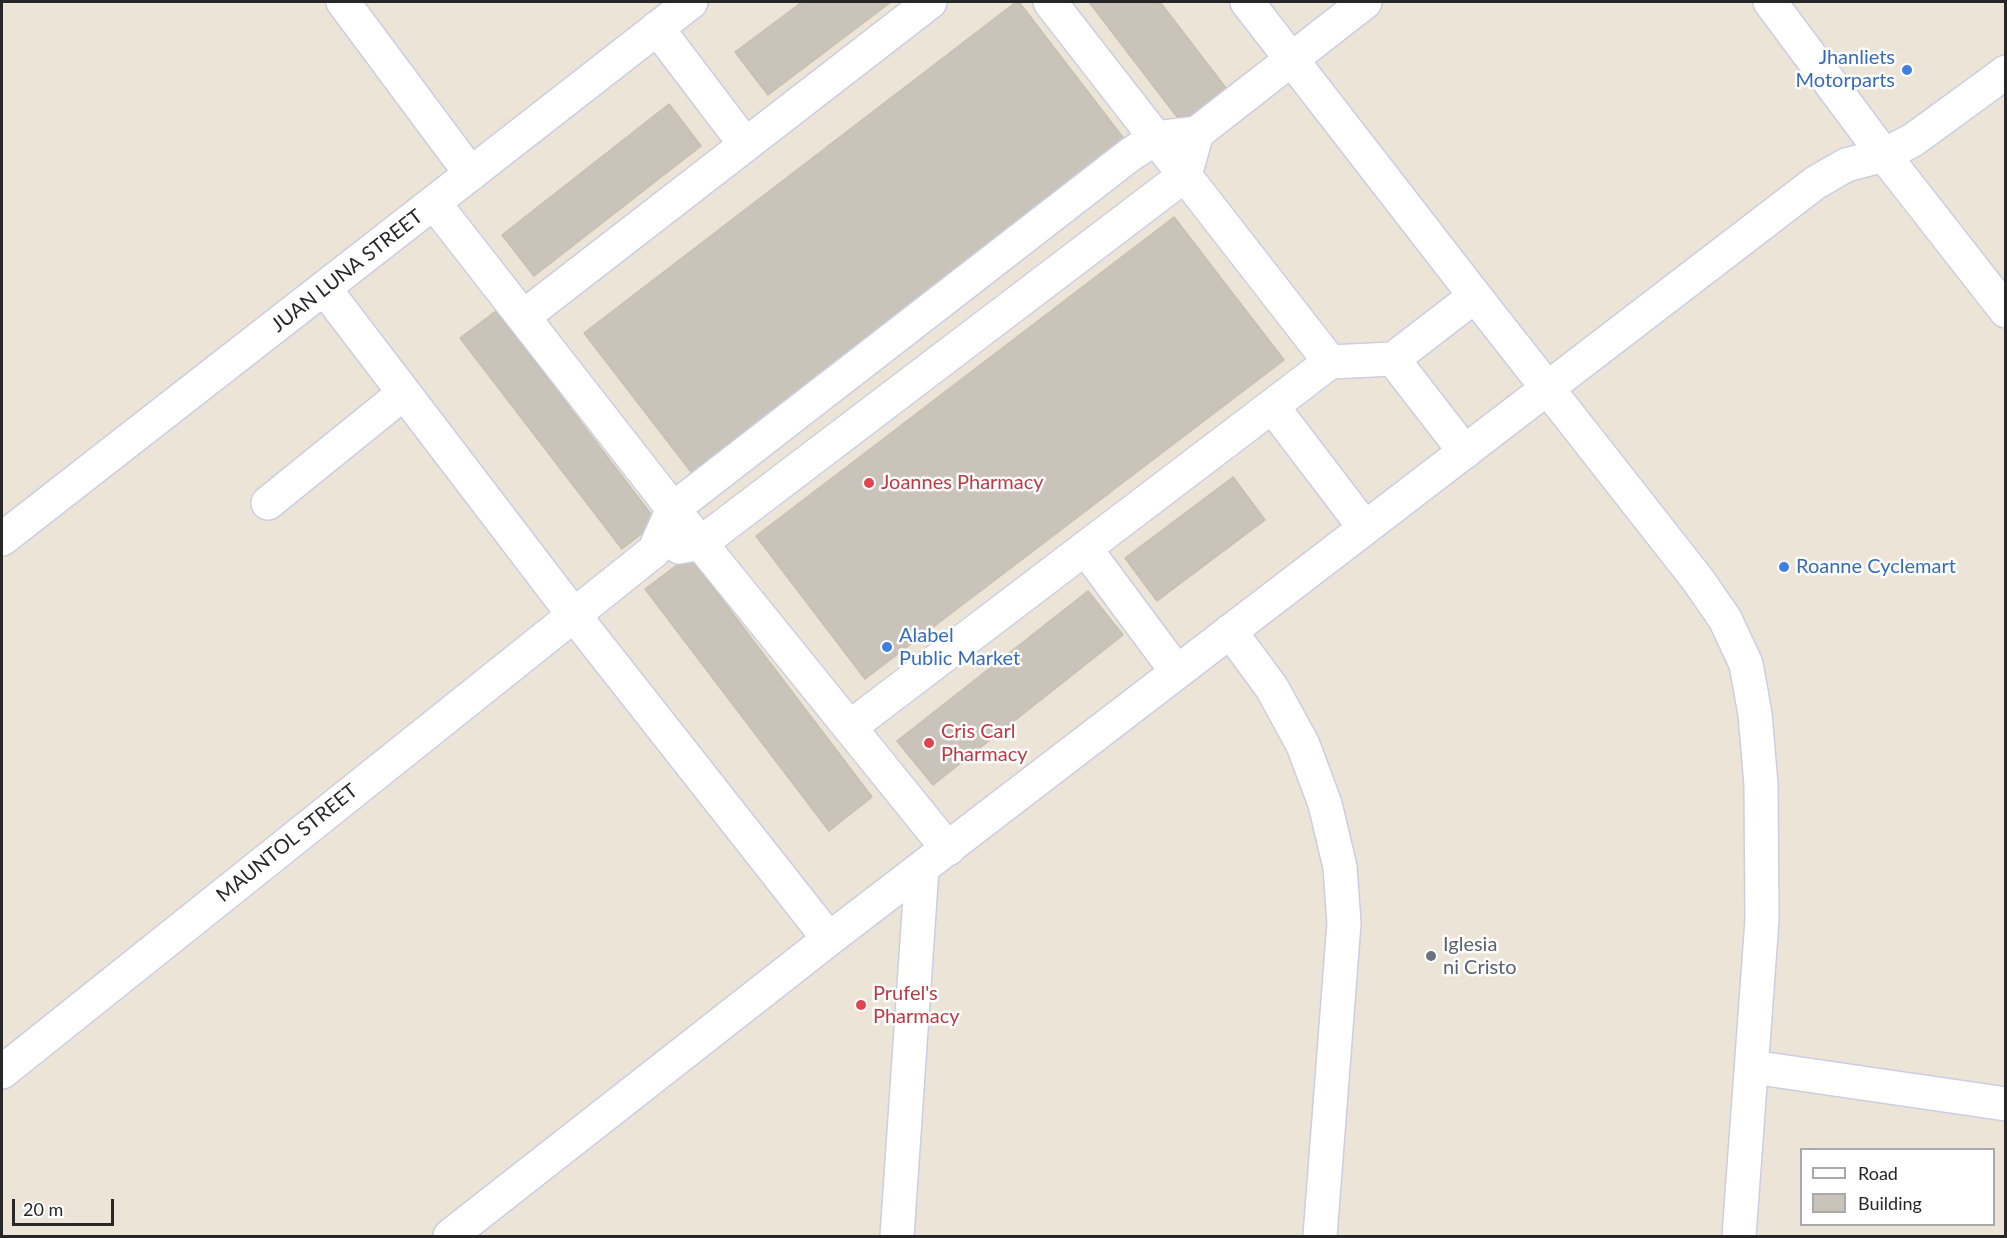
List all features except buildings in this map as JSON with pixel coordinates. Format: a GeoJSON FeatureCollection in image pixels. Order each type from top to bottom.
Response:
{"type":"FeatureCollection","features":[{"type":"Feature","properties":{"kind":"street"},"geometry":{"type":"LineString","coordinates":[[343,2],[471,174]]}},
{"type":"Feature","properties":{"kind":"street","name":"JUAN LUNA STREET"},"geometry":{"type":"LineString","coordinates":[[2,539],[691,2]]}},
{"type":"Feature","properties":{"kind":"street"},"geometry":{"type":"LineString","coordinates":[[523,317],[930,2]]}},
{"type":"Feature","properties":{"kind":"street"},"geometry":{"type":"LineString","coordinates":[[1050,2],[1330,362]]}},
{"type":"Feature","properties":{"kind":"street"},"geometry":{"type":"LineString","coordinates":[[1247,2],[1698,580],[1725,619],[1746,664],[1755,714],[1761,784],[1761,920],[1739,1236]]}},
{"type":"Feature","properties":{"kind":"street"},"geometry":{"type":"LineString","coordinates":[[654,551],[673,509],[1131,154],[1156,138],[1197,134],[1365,2]]}},
{"type":"Feature","properties":{"kind":"street"},"geometry":{"type":"LineString","coordinates":[[1770,2],[1884,155],[2006,311]]}},
{"type":"Feature","properties":{"kind":"street"},"geometry":{"type":"LineString","coordinates":[[657,28],[745,144]]}},
{"type":"Feature","properties":{"kind":"street"},"geometry":{"type":"LineString","coordinates":[[450,1236],[922,868],[1815,183],[1846,165],[1884,155],[1913,140],[2006,72]]}},
{"type":"Feature","properties":{"kind":"street"},"geometry":{"type":"LineString","coordinates":[[654,551],[701,543],[1185,175],[1197,134]]}},
{"type":"Feature","properties":{"kind":"street"},"geometry":{"type":"LineString","coordinates":[[434,203],[673,509],[948,849]]}},
{"type":"Feature","properties":{"kind":"street"},"geometry":{"type":"LineString","coordinates":[[324,288],[573,615],[830,939]]}},
{"type":"Feature","properties":{"kind":"street"},"geometry":{"type":"LineString","coordinates":[[850,727],[1330,362],[1393,359],[1475,296]]}},
{"type":"Feature","properties":{"kind":"street"},"geometry":{"type":"LineString","coordinates":[[922,316],[950,353]]}},
{"type":"Feature","properties":{"kind":"street"},"geometry":{"type":"LineString","coordinates":[[1393,359],[1465,452]]}},
{"type":"Feature","properties":{"kind":"street"},"geometry":{"type":"LineString","coordinates":[[268,503],[404,393]]}},
{"type":"Feature","properties":{"kind":"street"},"geometry":{"type":"LineString","coordinates":[[1272,406],[1365,528]]}},
{"type":"Feature","properties":{"kind":"street"},"geometry":{"type":"LineString","coordinates":[[1085,548],[1177,672]]}},
{"type":"Feature","properties":{"kind":"street","name":"MAUNTOL STREET"},"geometry":{"type":"LineString","coordinates":[[2,1072],[654,551]]}},
{"type":"Feature","properties":{"kind":"street"},"geometry":{"type":"LineString","coordinates":[[1230,631],[1272,688],[1303,745],[1325,804],[1340,867],[1344,923],[1320,1236]]}},
{"type":"Feature","properties":{"kind":"street"},"geometry":{"type":"LineString","coordinates":[[897,1236],[922,868]]}},
{"type":"Feature","properties":{"kind":"street"},"geometry":{"type":"LineString","coordinates":[[1752,1067],[2006,1104]]}},
{"type":"Feature","properties":{"kind":"place","name":"Jhanliets Motorparts"},"geometry":{"type":"Point","coordinates":[1907,70]}},
{"type":"Feature","properties":{"kind":"place","name":"Joannes Pharmacy"},"geometry":{"type":"Point","coordinates":[869,483]}},
{"type":"Feature","properties":{"kind":"place","name":"Roanne Cyclemart"},"geometry":{"type":"Point","coordinates":[1784,567]}},
{"type":"Feature","properties":{"kind":"place","name":"Alabel Public Market"},"geometry":{"type":"Point","coordinates":[887,647]}},
{"type":"Feature","properties":{"kind":"place","name":"Cris Carl Pharmacy"},"geometry":{"type":"Point","coordinates":[929,743]}},
{"type":"Feature","properties":{"kind":"place","name":"Iglesia ni Cristo"},"geometry":{"type":"Point","coordinates":[1431,956]}},
{"type":"Feature","properties":{"kind":"place","name":"Prufel's Pharmacy"},"geometry":{"type":"Point","coordinates":[861,1005]}}]}
